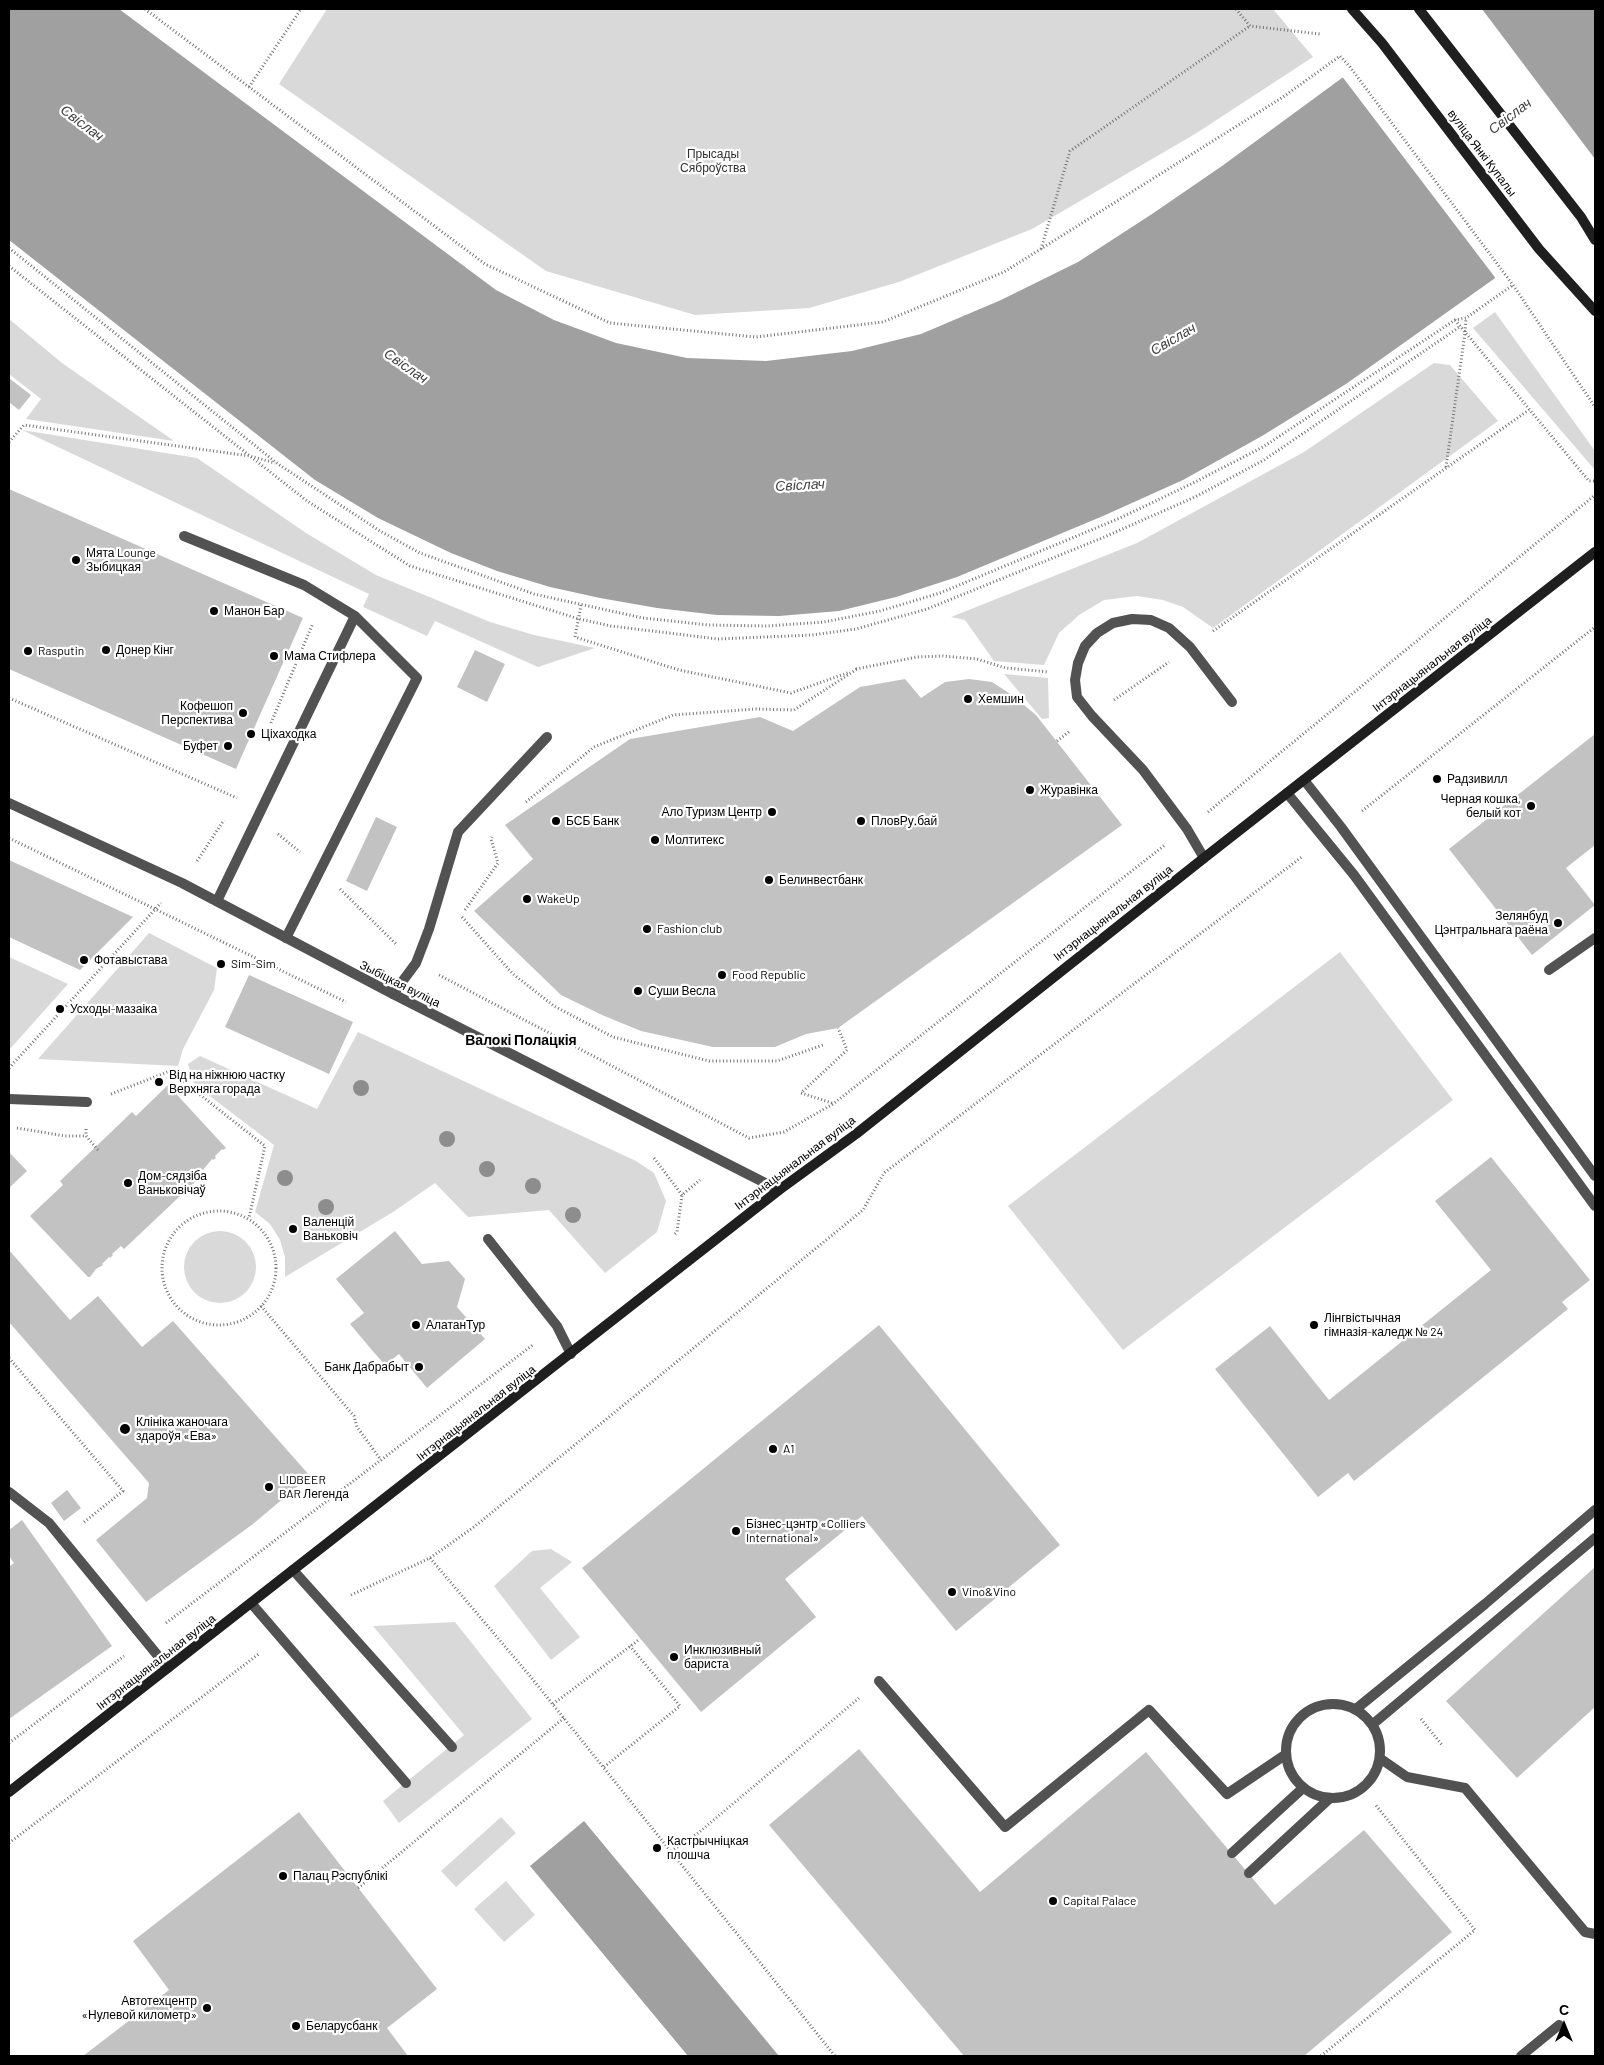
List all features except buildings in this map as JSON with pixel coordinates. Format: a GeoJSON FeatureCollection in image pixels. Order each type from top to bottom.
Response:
{"type":"FeatureCollection","features":[{"type":"Feature","properties":{"kind":"main road","name":"вуліца Янкі Купалы"},"geometry":{"type":"LineString","coordinates":[[1352,9],[1382,44],[1539,248],[1595,310]]}},
{"type":"Feature","properties":{"kind":"main road"},"geometry":{"type":"LineString","coordinates":[[1420,11],[1581,217],[1595,240]]}},
{"type":"Feature","properties":{"kind":"main road","name":"Інтэрнацыянальная вуліца"},"geometry":{"type":"LineString","coordinates":[[9,1792],[779,1190],[856,1134],[1204,858],[1595,552]]}},
{"type":"Feature","properties":{"kind":"street"},"geometry":{"type":"LineString","coordinates":[[184,536],[304,585],[356,616],[417,678],[286,938]]}},
{"type":"Feature","properties":{"kind":"street"},"geometry":{"type":"LineString","coordinates":[[217,901],[257,815],[356,616]]}},
{"type":"Feature","properties":{"kind":"street"},"geometry":{"type":"LineString","coordinates":[[1204,858],[1187,829],[1142,770],[1077,697],[1075,680],[1078,663],[1085,646],[1096,633],[1113,623],[1132,619],[1151,620],[1169,628],[1190,647],[1232,702]]}},
{"type":"Feature","properties":{"kind":"street"},"geometry":{"type":"LineString","coordinates":[[393,994],[416,964],[429,929],[458,832],[547,737]]}},
{"type":"Feature","properties":{"kind":"street"},"geometry":{"type":"LineString","coordinates":[[1304,780],[1341,827],[1595,1176]]}},
{"type":"Feature","properties":{"kind":"street"},"geometry":{"type":"LineString","coordinates":[[1288,793],[1354,875],[1595,1206]]}},
{"type":"Feature","properties":{"kind":"street","name":"Зыбіцкая вуліца"},"geometry":{"type":"LineString","coordinates":[[9,803],[182,883],[393,994],[779,1190]]}},
{"type":"Feature","properties":{"kind":"street"},"geometry":{"type":"LineString","coordinates":[[1549,970],[1595,938]]}},
{"type":"Feature","properties":{"kind":"street"},"geometry":{"type":"LineString","coordinates":[[9,1099],[88,1102]]}},
{"type":"Feature","properties":{"kind":"street"},"geometry":{"type":"LineString","coordinates":[[488,1239],[557,1326],[571,1354]]}},
{"type":"Feature","properties":{"kind":"street"},"geometry":{"type":"LineString","coordinates":[[9,1492],[49,1523],[168,1668]]}},
{"type":"Feature","properties":{"kind":"street"},"geometry":{"type":"LineString","coordinates":[[1356,1709],[1485,1604],[1595,1510]]}},
{"type":"Feature","properties":{"kind":"street"},"geometry":{"type":"LineString","coordinates":[[1373,1724],[1595,1538]]}},
{"type":"Feature","properties":{"kind":"street"},"geometry":{"type":"LineString","coordinates":[[293,1570],[452,1747]]}},
{"type":"Feature","properties":{"kind":"street"},"geometry":{"type":"LineString","coordinates":[[251,1603],[406,1783]]}},
{"type":"Feature","properties":{"kind":"street"},"geometry":{"type":"LineString","coordinates":[[879,1681],[1005,1828],[1149,1710],[1227,1794],[1285,1755]]}},
{"type":"Feature","properties":{"kind":"street"},"geometry":{"type":"LineString","coordinates":[[1327,1704],[1342,1704],[1356,1709],[1373,1724],[1381,1747],[1381,1759],[1376,1773],[1368,1784],[1356,1793],[1343,1798],[1329,1799],[1315,1795],[1303,1788],[1294,1779],[1285,1755],[1292,1727],[1301,1716],[1313,1708],[1327,1704]]}},
{"type":"Feature","properties":{"kind":"street"},"geometry":{"type":"LineString","coordinates":[[1381,1759],[1406,1777],[1465,1788],[1585,1932],[1595,1934]]}},
{"type":"Feature","properties":{"kind":"street"},"geometry":{"type":"LineString","coordinates":[[1232,1853],[1303,1788]]}},
{"type":"Feature","properties":{"kind":"street"},"geometry":{"type":"LineString","coordinates":[[1249,1873],[1329,1799]]}},
{"type":"Feature","properties":{"kind":"street"},"geometry":{"type":"LineString","coordinates":[[1520,2056],[1560,2025]]}},
{"type":"Feature","properties":{"kind":"path"},"geometry":{"type":"LineString","coordinates":[[145,9],[486,264],[610,323],[756,337],[883,322],[1004,272],[1283,98],[1340,56],[1513,285],[1595,407]]}},
{"type":"Feature","properties":{"kind":"path"},"geometry":{"type":"LineString","coordinates":[[249,86],[301,9]]}},
{"type":"Feature","properties":{"kind":"path"},"geometry":{"type":"LineString","coordinates":[[1236,9],[1250,26]]}},
{"type":"Feature","properties":{"kind":"path"},"geometry":{"type":"LineString","coordinates":[[1040,249],[1070,151],[1250,26],[1320,34]]}},
{"type":"Feature","properties":{"kind":"path"},"geometry":{"type":"LineString","coordinates":[[9,248],[278,464],[380,531],[420,553],[534,594],[643,618],[709,625],[767,626],[834,621],[880,612],[940,593],[1120,518],[1263,447],[1455,320],[1466,318],[1513,285]]}},
{"type":"Feature","properties":{"kind":"path"},"geometry":{"type":"LineString","coordinates":[[9,266],[307,501],[410,566],[579,619],[611,626],[718,640],[812,635],[856,628],[927,609],[1102,538],[1195,497],[1264,460],[1461,326]]}},
{"type":"Feature","properties":{"kind":"path"},"geometry":{"type":"LineString","coordinates":[[1446,467],[1466,333],[1466,318]]}},
{"type":"Feature","properties":{"kind":"path"},"geometry":{"type":"LineString","coordinates":[[1455,320],[1588,481],[1595,481]]}},
{"type":"Feature","properties":{"kind":"path"},"geometry":{"type":"LineString","coordinates":[[1057,741],[1529,410]]}},
{"type":"Feature","properties":{"kind":"path"},"geometry":{"type":"LineString","coordinates":[[9,442],[24,425],[250,456],[278,464]]}},
{"type":"Feature","properties":{"kind":"path"},"geometry":{"type":"LineString","coordinates":[[672,1236],[677,1232],[682,1195],[749,1138],[784,1132],[833,1104],[1187,829],[1595,495]]}},
{"type":"Feature","properties":{"kind":"path"},"geometry":{"type":"LineString","coordinates":[[269,725],[324,597]]}},
{"type":"Feature","properties":{"kind":"path"},"geometry":{"type":"LineString","coordinates":[[581,605],[575,637],[679,670],[778,691],[791,693],[857,669],[917,657],[943,656],[977,659],[1006,668],[1050,672],[1052,680]]}},
{"type":"Feature","properties":{"kind":"path"},"geometry":{"type":"LineString","coordinates":[[1341,827],[1595,627]]}},
{"type":"Feature","properties":{"kind":"path"},"geometry":{"type":"LineString","coordinates":[[521,806],[594,747],[673,715],[756,709],[794,710],[857,669]]}},
{"type":"Feature","properties":{"kind":"path"},"geometry":{"type":"LineString","coordinates":[[9,698],[238,799]]}},
{"type":"Feature","properties":{"kind":"path"},"geometry":{"type":"LineString","coordinates":[[233,806],[242,790]]}},
{"type":"Feature","properties":{"kind":"path"},"geometry":{"type":"LineString","coordinates":[[182,883],[228,814]]}},
{"type":"Feature","properties":{"kind":"path"},"geometry":{"type":"LineString","coordinates":[[257,815],[321,870],[416,964],[749,1138]]}},
{"type":"Feature","properties":{"kind":"path"},"geometry":{"type":"LineString","coordinates":[[494,833],[491,839],[498,863],[460,916],[513,974],[554,1006],[613,1037],[710,1061],[777,1060],[823,1045]]}},
{"type":"Feature","properties":{"kind":"path"},"geometry":{"type":"LineString","coordinates":[[9,838],[349,1004]]}},
{"type":"Feature","properties":{"kind":"path"},"geometry":{"type":"LineString","coordinates":[[326,1607],[430,1558],[474,1527],[863,1210],[884,1173],[1325,839]]}},
{"type":"Feature","properties":{"kind":"path"},"geometry":{"type":"LineString","coordinates":[[9,1068],[154,910]]}},
{"type":"Feature","properties":{"kind":"path"},"geometry":{"type":"LineString","coordinates":[[833,1104],[802,1093],[847,1050],[838,1028]]}},
{"type":"Feature","properties":{"kind":"path"},"geometry":{"type":"LineString","coordinates":[[88,1102],[170,1072],[266,1146],[248,1218]]}},
{"type":"Feature","properties":{"kind":"path"},"geometry":{"type":"LineString","coordinates":[[9,1127],[65,1136],[86,1136],[99,1151]]}},
{"type":"Feature","properties":{"kind":"path"},"geometry":{"type":"LineString","coordinates":[[647,1151],[682,1195]]}},
{"type":"Feature","properties":{"kind":"path"},"geometry":{"type":"LineString","coordinates":[[214,1210],[232,1212],[248,1218],[261,1228],[270,1240],[276,1255],[277,1270],[274,1286],[267,1300],[255,1314],[239,1322],[222,1326],[204,1324],[188,1316],[174,1304],[165,1289],[161,1272],[162,1254],[169,1238],[181,1224],[196,1214],[214,1210]]}},
{"type":"Feature","properties":{"kind":"path"},"geometry":{"type":"LineString","coordinates":[[261,1306],[354,1416],[357,1427],[380,1460]]}},
{"type":"Feature","properties":{"kind":"path"},"geometry":{"type":"LineString","coordinates":[[9,1743],[534,1344]]}},
{"type":"Feature","properties":{"kind":"path"},"geometry":{"type":"LineString","coordinates":[[9,1358],[123,1491],[62,1539]]}},
{"type":"Feature","properties":{"kind":"path"},"geometry":{"type":"LineString","coordinates":[[430,1558],[553,1704],[835,2056]]}},
{"type":"Feature","properties":{"kind":"path"},"geometry":{"type":"LineString","coordinates":[[9,1843],[280,1637]]}},
{"type":"Feature","properties":{"kind":"path"},"geometry":{"type":"LineString","coordinates":[[553,1704],[640,1639]]}},
{"type":"Feature","properties":{"kind":"path"},"geometry":{"type":"LineString","coordinates":[[604,1767],[680,1706],[630,1646]]}},
{"type":"Feature","properties":{"kind":"path"},"geometry":{"type":"LineString","coordinates":[[671,1851],[697,1834],[879,1681]]}},
{"type":"Feature","properties":{"kind":"path"},"geometry":{"type":"LineString","coordinates":[[358,1888],[564,1718]]}},
{"type":"Feature","properties":{"kind":"path"},"geometry":{"type":"LineString","coordinates":[[1321,2056],[1475,1930],[1375,1804]]}},
{"type":"Feature","properties":{"kind":"green space","name":"Прысады Сяброўства"},"geometry":{"type":"Polygon","coordinates":[[[327,9],[1273,9],[1313,57],[1195,134],[1032,229],[899,282],[809,308],[695,315],[546,271],[279,84],[327,9]]]}},
{"type":"Feature","properties":{"kind":"green space"},"geometry":{"type":"Polygon","coordinates":[[[1495,312],[1595,451],[1595,470],[1473,328],[1495,312]]]}},
{"type":"Feature","properties":{"kind":"green space"},"geometry":{"type":"Polygon","coordinates":[[[9,319],[62,363],[174,441],[26,419],[41,399],[9,374],[9,319]]]}},
{"type":"Feature","properties":{"kind":"green space"},"geometry":{"type":"Polygon","coordinates":[[[1434,363],[1450,365],[1498,421],[1213,628],[1183,607],[1163,600],[1137,596],[1104,600],[1079,615],[1059,633],[1044,665],[994,661],[965,620],[951,617],[1137,543],[1304,452],[1434,363]]]}},
{"type":"Feature","properties":{"kind":"green space"},"geometry":{"type":"Polygon","coordinates":[[[22,430],[197,458],[306,533],[376,575],[490,622],[534,635],[595,648],[538,667],[435,621],[427,636],[363,607],[369,594],[22,430]]]}},
{"type":"Feature","properties":{"kind":"green space"},"geometry":{"type":"Polygon","coordinates":[[[1004,674],[1048,678],[1049,718],[1042,719],[1004,674]]]}},
{"type":"Feature","properties":{"kind":"green space"},"geometry":{"type":"Polygon","coordinates":[[[149,933],[217,968],[214,990],[183,1049],[178,1066],[38,1059],[149,933]]]}},
{"type":"Feature","properties":{"kind":"green space"},"geometry":{"type":"Polygon","coordinates":[[[1340,952],[1453,1100],[1123,1350],[1008,1206],[1340,952]]]}},
{"type":"Feature","properties":{"kind":"green space"},"geometry":{"type":"Polygon","coordinates":[[[9,957],[68,984],[9,1050],[9,957]]]}},
{"type":"Feature","properties":{"kind":"green space"},"geometry":{"type":"Polygon","coordinates":[[[358,1032],[636,1161],[654,1173],[666,1201],[657,1232],[605,1273],[549,1210],[468,1217],[435,1183],[393,1212],[285,1277],[285,1257],[280,1240],[270,1224],[255,1212],[274,1145],[194,1084],[188,1064],[200,1056],[317,1109],[358,1032]]]}},
{"type":"Feature","properties":{"kind":"green space"},"geometry":{"type":"Polygon","coordinates":[[[213,1231],[227,1231],[246,1241],[256,1260],[256,1274],[246,1293],[227,1303],[213,1303],[194,1293],[184,1274],[184,1260],[194,1241],[213,1231]]]}},
{"type":"Feature","properties":{"kind":"green space"},"geometry":{"type":"Polygon","coordinates":[[[551,1549],[572,1562],[540,1588],[580,1637],[551,1660],[494,1586],[532,1551],[551,1549]]]}},
{"type":"Feature","properties":{"kind":"green space"},"geometry":{"type":"Polygon","coordinates":[[[455,1622],[532,1719],[399,1823],[383,1801],[464,1735],[373,1626],[455,1622]]]}},
{"type":"Feature","properties":{"kind":"green space"},"geometry":{"type":"Polygon","coordinates":[[[501,1817],[516,1833],[456,1887],[441,1871],[501,1817]]]}},
{"type":"Feature","properties":{"kind":"green space"},"geometry":{"type":"Polygon","coordinates":[[[506,1881],[535,1915],[504,1942],[474,1909],[506,1881]]]}},
{"type":"Feature","properties":{"kind":"water","name":"Свіслач"},"geometry":{"type":"Polygon","coordinates":[[[9,9],[119,9],[496,290],[554,320],[616,343],[687,358],[766,361],[852,351],[921,334],[1001,300],[1078,262],[1152,214],[1222,166],[1436,9],[1595,9],[1595,204],[1346,384],[1262,436],[1183,480],[1103,516],[957,577],[896,597],[839,611],[779,616],[717,615],[657,608],[550,587],[497,571],[451,553],[378,518],[315,480],[9,240],[9,9]]]}},
{"type":"Feature","properties":{"kind":"water"},"geometry":{"type":"Polygon","coordinates":[[[584,1821],[779,2056],[688,2056],[530,1866],[584,1821]]]}},
{"type":"Feature","properties":{"kind":"pier"},"geometry":{"type":"Polygon","coordinates":[[[1432,9],[1482,9],[1595,159],[1595,207],[1497,280],[1341,75],[1432,9]]]}},
{"type":"Feature","properties":{"kind":"place","name":"Мята Lounge Зыбицкая"},"geometry":{"type":"Point","coordinates":[76,560]}},
{"type":"Feature","properties":{"kind":"place","name":"Манон Бар"},"geometry":{"type":"Point","coordinates":[214,611]}},
{"type":"Feature","properties":{"kind":"place","name":"Донер Кінг"},"geometry":{"type":"Point","coordinates":[106,650]}},
{"type":"Feature","properties":{"kind":"place","name":"Rasputin"},"geometry":{"type":"Point","coordinates":[28,651]}},
{"type":"Feature","properties":{"kind":"place","name":"Мама Стифлера"},"geometry":{"type":"Point","coordinates":[274,656]}},
{"type":"Feature","properties":{"kind":"place","name":"Хемшин"},"geometry":{"type":"Point","coordinates":[968,699]}},
{"type":"Feature","properties":{"kind":"place","name":"Кофешоп Перспектива"},"geometry":{"type":"Point","coordinates":[243,713]}},
{"type":"Feature","properties":{"kind":"place","name":"Ціхаходка"},"geometry":{"type":"Point","coordinates":[251,734]}},
{"type":"Feature","properties":{"kind":"place","name":"Буфет"},"geometry":{"type":"Point","coordinates":[228,746]}},
{"type":"Feature","properties":{"kind":"place","name":"Радзивилл"},"geometry":{"type":"Point","coordinates":[1437,779]}},
{"type":"Feature","properties":{"kind":"place","name":"Журавінка"},"geometry":{"type":"Point","coordinates":[1030,790]}},
{"type":"Feature","properties":{"kind":"place","name":"Черная кошка, белый кот"},"geometry":{"type":"Point","coordinates":[1531,806]}},
{"type":"Feature","properties":{"kind":"place","name":"Ало Туризм Центр"},"geometry":{"type":"Point","coordinates":[772,812]}},
{"type":"Feature","properties":{"kind":"place","name":"БСБ Банк"},"geometry":{"type":"Point","coordinates":[556,821]}},
{"type":"Feature","properties":{"kind":"place","name":"ПловРу.бай"},"geometry":{"type":"Point","coordinates":[861,821]}},
{"type":"Feature","properties":{"kind":"place","name":"Молтитекс"},"geometry":{"type":"Point","coordinates":[655,840]}},
{"type":"Feature","properties":{"kind":"place","name":"Белинвестбанк"},"geometry":{"type":"Point","coordinates":[769,880]}},
{"type":"Feature","properties":{"kind":"place","name":"WakeUp"},"geometry":{"type":"Point","coordinates":[527,899]}},
{"type":"Feature","properties":{"kind":"place","name":"Зелянбуд Цэнтральнага раёна"},"geometry":{"type":"Point","coordinates":[1558,923]}},
{"type":"Feature","properties":{"kind":"place","name":"Fashion club"},"geometry":{"type":"Point","coordinates":[647,929]}},
{"type":"Feature","properties":{"kind":"place","name":"Фотавыстава"},"geometry":{"type":"Point","coordinates":[84,960]}},
{"type":"Feature","properties":{"kind":"place","name":"Sim-Sim"},"geometry":{"type":"Point","coordinates":[221,964]}},
{"type":"Feature","properties":{"kind":"place","name":"Food Republic"},"geometry":{"type":"Point","coordinates":[722,975]}},
{"type":"Feature","properties":{"kind":"place","name":"Суши Весла"},"geometry":{"type":"Point","coordinates":[638,991]}},
{"type":"Feature","properties":{"kind":"place","name":"Усходы-мазаіка"},"geometry":{"type":"Point","coordinates":[60,1009]}},
{"type":"Feature","properties":{"kind":"place","name":"Від на ніжнюю частку Верхняга горада"},"geometry":{"type":"Point","coordinates":[159,1082]}},
{"type":"Feature","properties":{"kind":"place","name":"Дом-сядзіба Ваньковічаў"},"geometry":{"type":"Point","coordinates":[128,1183]}},
{"type":"Feature","properties":{"kind":"place","name":"Валенцій Ваньковіч"},"geometry":{"type":"Point","coordinates":[293,1229]}},
{"type":"Feature","properties":{"kind":"place","name":"АлатанТур"},"geometry":{"type":"Point","coordinates":[416,1325]}},
{"type":"Feature","properties":{"kind":"place","name":"Лінгвістычная гімназія-каледж № 24"},"geometry":{"type":"Point","coordinates":[1314,1325]}},
{"type":"Feature","properties":{"kind":"place","name":"Банк Дабрабыт"},"geometry":{"type":"Point","coordinates":[419,1367]}},
{"type":"Feature","properties":{"kind":"place","name":"Клініка жаночага здароўя «Ева»"},"geometry":{"type":"Point","coordinates":[125,1429]}},
{"type":"Feature","properties":{"kind":"place","name":"A1"},"geometry":{"type":"Point","coordinates":[773,1449]}},
{"type":"Feature","properties":{"kind":"place","name":"LIDBEER BAR Легенда"},"geometry":{"type":"Point","coordinates":[269,1487]}},
{"type":"Feature","properties":{"kind":"place","name":"Бізнес-цэнтр «Colliers International»"},"geometry":{"type":"Point","coordinates":[736,1531]}},
{"type":"Feature","properties":{"kind":"place","name":"Vino&Vino"},"geometry":{"type":"Point","coordinates":[952,1592]}},
{"type":"Feature","properties":{"kind":"place","name":"Инклюзивный бариста"},"geometry":{"type":"Point","coordinates":[674,1657]}},
{"type":"Feature","properties":{"kind":"place","name":"Кастрычніцкая плошча"},"geometry":{"type":"Point","coordinates":[657,1848]}},
{"type":"Feature","properties":{"kind":"place","name":"Палац Рэспублікі"},"geometry":{"type":"Point","coordinates":[283,1876]}},
{"type":"Feature","properties":{"kind":"place","name":"Capital Palace"},"geometry":{"type":"Point","coordinates":[1053,1901]}},
{"type":"Feature","properties":{"kind":"place","name":"Автотехцентр «Нулевой километр»"},"geometry":{"type":"Point","coordinates":[207,2008]}},
{"type":"Feature","properties":{"kind":"place","name":"Беларусбанк"},"geometry":{"type":"Point","coordinates":[296,2026]}},
{"type":"Feature","properties":{"kind":"district","name":"Валокі Полацкія"},"geometry":{"type":"Point","coordinates":[521,1040]}}]}
